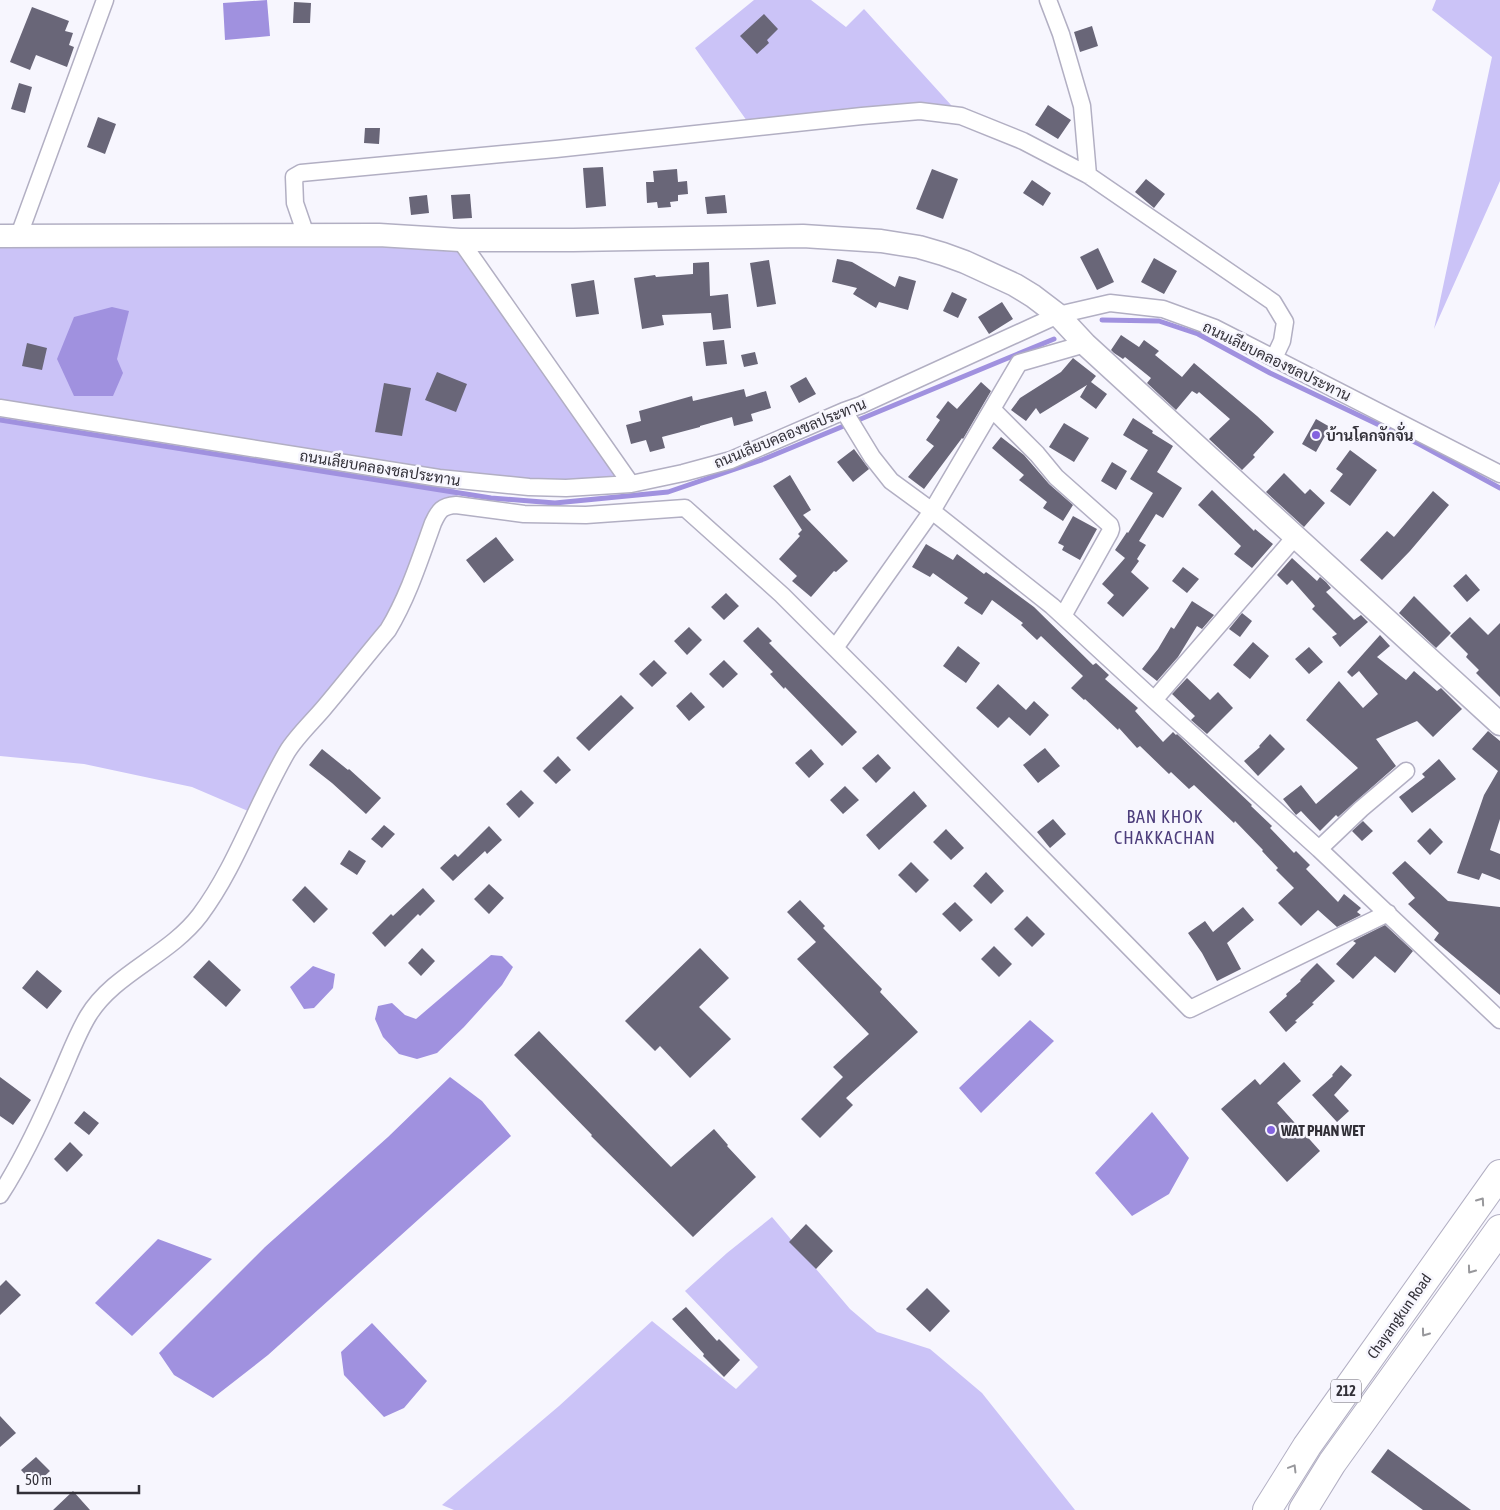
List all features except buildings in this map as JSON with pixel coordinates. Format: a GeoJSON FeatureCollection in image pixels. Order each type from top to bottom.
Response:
{"type":"FeatureCollection","features":[{"type":"Feature","properties":{"kind":"highway","name":"Chayangkun Road"},"geometry":{"type":"LineString","coordinates":[[1267,1510],[1307,1446],[1500,1174]]}},
{"type":"Feature","properties":{"kind":"highway","name":"Chayangkun Road"},"geometry":{"type":"LineString","coordinates":[[1303,1510],[1332,1463],[1500,1229]]}},
{"type":"Feature","properties":{"kind":"street"},"geometry":{"type":"LineString","coordinates":[[105,0],[10,236],[379,235],[460,240],[803,236],[881,241],[919,247],[943,254],[1015,285],[1058,314],[1085,344],[1500,724]]}},
{"type":"Feature","properties":{"kind":"street"},"geometry":{"type":"LineString","coordinates":[[1048,0],[1061,34],[1082,106],[1088,175]]}},
{"type":"Feature","properties":{"kind":"street"},"geometry":{"type":"LineString","coordinates":[[306,236],[295,203],[294,177],[301,173],[556,149],[920,111],[960,116],[1023,141],[1088,175],[1273,302],[1285,322],[1282,341],[1274,358]]}},
{"type":"Feature","properties":{"kind":"street"},"geometry":{"type":"LineString","coordinates":[[460,240],[632,484]]}},
{"type":"Feature","properties":{"kind":"street","name":"ถนนเลียบคลองชลประทาน"},"geometry":{"type":"LineString","coordinates":[[0,408],[439,478],[529,488],[632,484],[730,460],[845,413],[1058,314],[1110,303],[1164,309],[1215,328],[1500,474]]}},
{"type":"Feature","properties":{"kind":"street"},"geometry":{"type":"LineString","coordinates":[[835,648],[932,511],[1019,363],[1085,344]]}},
{"type":"Feature","properties":{"kind":"street"},"geometry":{"type":"LineString","coordinates":[[992,409],[1037,454],[1056,477],[1110,526],[1110,532],[1063,616]]}},
{"type":"Feature","properties":{"kind":"street"},"geometry":{"type":"LineString","coordinates":[[845,413],[872,457],[890,481],[932,511],[1045,600],[1319,849],[1500,1020]]}},
{"type":"Feature","properties":{"kind":"street"},"geometry":{"type":"LineString","coordinates":[[0,1195],[18,1167],[36,1131],[88,1016],[108,991],[167,947],[186,930],[208,904],[289,749],[388,630],[406,596],[433,522],[437,514],[447,506],[456,505],[524,514],[586,515],[685,508],[782,595],[1190,1009],[1388,913]]}},
{"type":"Feature","properties":{"kind":"street"},"geometry":{"type":"LineString","coordinates":[[1154,700],[1295,537]]}},
{"type":"Feature","properties":{"kind":"street"},"geometry":{"type":"LineString","coordinates":[[1319,849],[1361,809],[1406,771]]}},
{"type":"Feature","properties":{"kind":"shaded area"},"geometry":{"type":"Polygon","coordinates":[[[267,0],[270,36],[225,40],[223,3],[267,0]]]}},
{"type":"Feature","properties":{"kind":"shaded area"},"geometry":{"type":"Polygon","coordinates":[[[754,0],[811,0],[846,27],[864,9],[961,116],[752,128],[695,48],[754,0]]]}},
{"type":"Feature","properties":{"kind":"shaded area"},"geometry":{"type":"Polygon","coordinates":[[[1436,0],[1500,0],[1500,181],[1434,329],[1492,57],[1432,10],[1436,0]]]}},
{"type":"Feature","properties":{"kind":"shaded area"},"geometry":{"type":"Polygon","coordinates":[[[0,236],[460,240],[631,484],[440,479],[458,492],[456,505],[447,506],[406,596],[323,710],[255,814],[192,787],[84,764],[0,756],[0,236]]]}},
{"type":"Feature","properties":{"kind":"shaded area"},"geometry":{"type":"Polygon","coordinates":[[[112,307],[129,311],[117,359],[123,373],[113,396],[74,396],[57,359],[74,317],[112,307]]]}},
{"type":"Feature","properties":{"kind":"shaded area"},"geometry":{"type":"Polygon","coordinates":[[[491,955],[502,956],[513,967],[502,985],[464,1027],[437,1053],[417,1059],[399,1054],[383,1037],[375,1019],[378,1006],[392,1003],[405,1015],[416,1019],[491,955]]]}},
{"type":"Feature","properties":{"kind":"shaded area"},"geometry":{"type":"Polygon","coordinates":[[[313,966],[335,974],[333,988],[314,1008],[304,1009],[290,987],[313,966]]]}},
{"type":"Feature","properties":{"kind":"shaded area"},"geometry":{"type":"Polygon","coordinates":[[[1030,1020],[1054,1041],[981,1113],[959,1088],[1030,1020]]]}},
{"type":"Feature","properties":{"kind":"shaded area"},"geometry":{"type":"Polygon","coordinates":[[[450,1077],[482,1101],[511,1136],[268,1355],[213,1398],[174,1375],[159,1353],[265,1247],[388,1137],[450,1077]]]}},
{"type":"Feature","properties":{"kind":"shaded area"},"geometry":{"type":"Polygon","coordinates":[[[1152,1112],[1189,1158],[1169,1194],[1132,1216],[1095,1173],[1152,1112]]]}},
{"type":"Feature","properties":{"kind":"shaded area"},"geometry":{"type":"Polygon","coordinates":[[[772,1217],[850,1309],[877,1332],[930,1349],[982,1393],[1075,1510],[454,1510],[442,1505],[559,1406],[652,1321],[736,1389],[758,1367],[685,1291],[727,1253],[772,1217]]]}},
{"type":"Feature","properties":{"kind":"shaded area"},"geometry":{"type":"Polygon","coordinates":[[[158,1239],[212,1259],[132,1336],[95,1303],[158,1239]]]}},
{"type":"Feature","properties":{"kind":"shaded area"},"geometry":{"type":"Polygon","coordinates":[[[372,1323],[427,1381],[404,1408],[384,1417],[344,1375],[341,1352],[372,1323]]]}},
{"type":"Feature","properties":{"kind":"waterway"},"geometry":{"type":"LineString","coordinates":[[1102,320],[1159,321],[1198,334],[1270,373],[1419,444],[1500,488]]}},
{"type":"Feature","properties":{"kind":"waterway"},"geometry":{"type":"LineString","coordinates":[[0,420],[491,498],[555,503],[668,492],[764,459],[1054,339]]}},
{"type":"Feature","properties":{"kind":"place","name":"บ้านโคกจักจั่น"},"geometry":{"type":"Point","coordinates":[1316,435]}},
{"type":"Feature","properties":{"kind":"place","name":"WAT PHAN WET"},"geometry":{"type":"Point","coordinates":[1271,1130]}},
{"type":"Feature","properties":{"kind":"district","name":"BAN KHOK CHAKKACHAN"},"geometry":{"type":"Point","coordinates":[1165,826]}}]}
